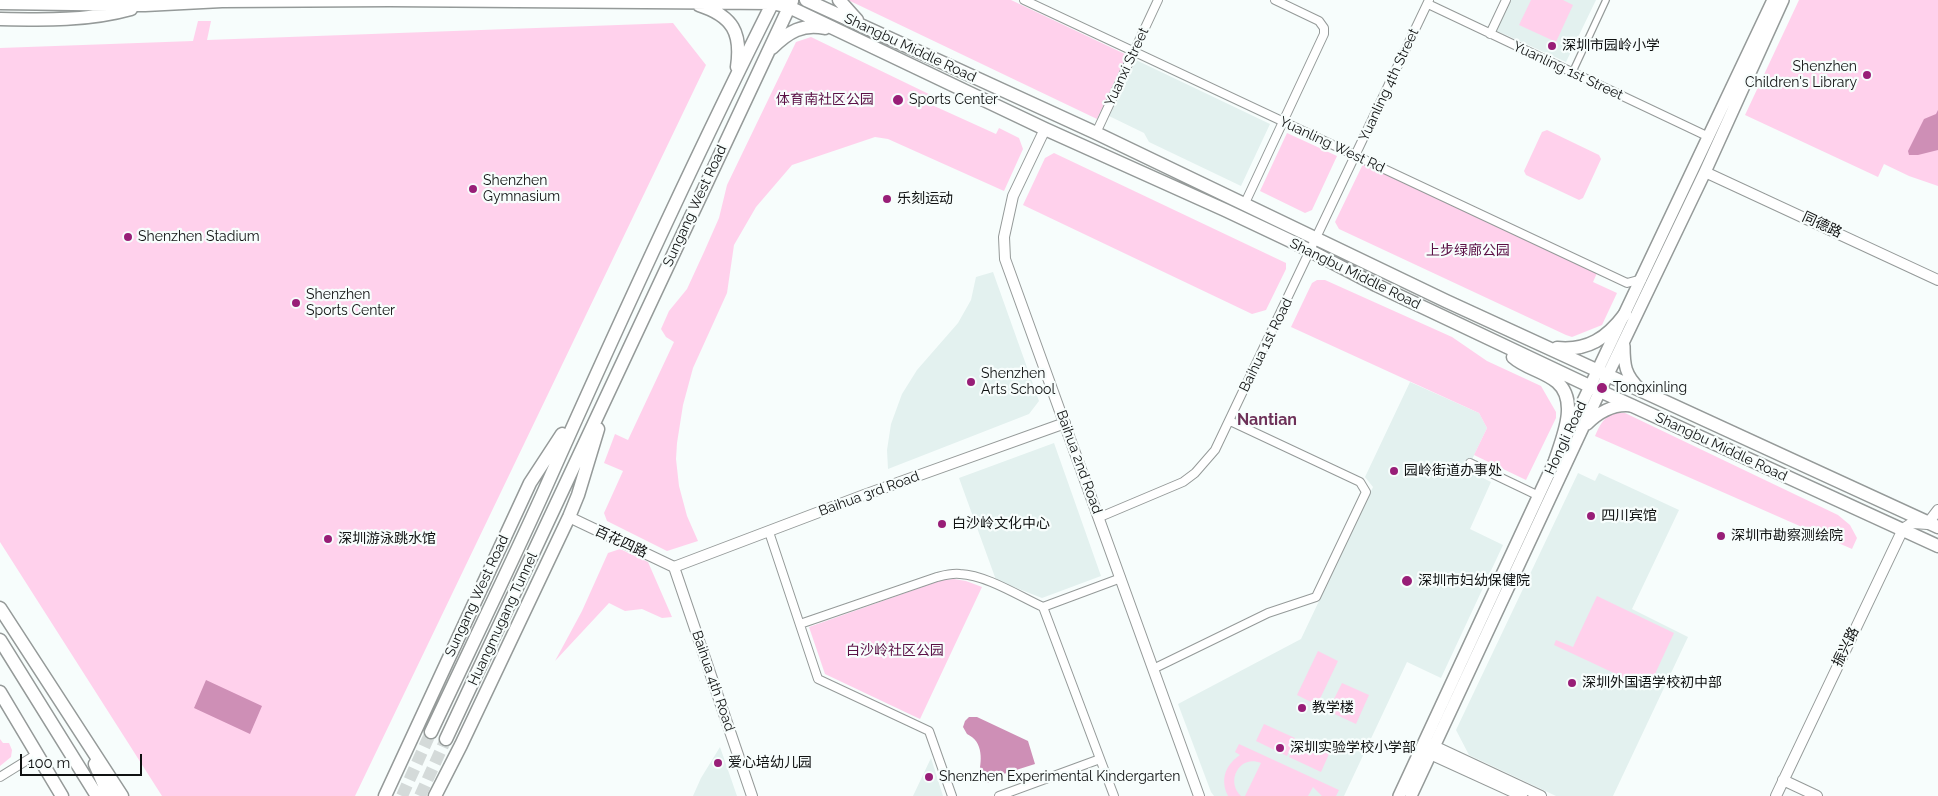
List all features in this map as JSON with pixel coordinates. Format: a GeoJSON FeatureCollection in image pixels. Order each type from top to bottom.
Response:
{"type":"FeatureCollection","features":[{"type":"Feature","properties":{"kind":"main road","name":"Shangbu Middle Road"},"geometry":{"type":"LineString","coordinates":[[145,5],[222,1],[406,0],[692,3],[773,1],[790,3],[838,31],[1045,129],[1225,210],[1376,285],[1595,389],[1938,546]]}},
{"type":"Feature","properties":{"kind":"main road","name":"Shangbu Middle Road"},"geometry":{"type":"LineString","coordinates":[[806,0],[1245,203],[1446,301],[1934,525]]}},
{"type":"Feature","properties":{"kind":"main road"},"geometry":{"type":"LineString","coordinates":[[839,0],[851,15],[867,28]]}},
{"type":"Feature","properties":{"kind":"main road","name":"Hongli Road"},"geometry":{"type":"LineString","coordinates":[[1603,373],[1625,314],[1773,0]]}},
{"type":"Feature","properties":{"kind":"main road","name":"Hongli Road"},"geometry":{"type":"LineString","coordinates":[[1411,796],[1429,749],[1539,496],[1603,373],[1630,327],[1706,172],[1784,0]]}},
{"type":"Feature","properties":{"kind":"main road","name":"Sungang West Road"},"geometry":{"type":"LineString","coordinates":[[544,491],[736,75],[773,1]]}},
{"type":"Feature","properties":{"kind":"main road"},"geometry":{"type":"LineString","coordinates":[[0,3],[145,5]]}},
{"type":"Feature","properties":{"kind":"main road"},"geometry":{"type":"LineString","coordinates":[[692,3],[720,14],[734,28],[739,47],[736,75]]}},
{"type":"Feature","properties":{"kind":"main road","name":"Sungang West Road"},"geometry":{"type":"LineString","coordinates":[[559,498],[790,3]]}},
{"type":"Feature","properties":{"kind":"main road"},"geometry":{"type":"LineString","coordinates":[[0,19],[71,20],[109,15],[145,5]]}},
{"type":"Feature","properties":{"kind":"main road"},"geometry":{"type":"LineString","coordinates":[[763,62],[773,47],[797,29],[816,26],[838,31]]}},
{"type":"Feature","properties":{"kind":"main road"},"geometry":{"type":"LineString","coordinates":[[697,160],[714,167]]}},
{"type":"Feature","properties":{"kind":"main road"},"geometry":{"type":"LineString","coordinates":[[1547,346],[1570,349],[1592,344],[1608,334],[1625,314]]}},
{"type":"Feature","properties":{"kind":"main road"},"geometry":{"type":"LineString","coordinates":[[1630,327],[1624,344],[1623,357],[1631,380],[1641,390]]}},
{"type":"Feature","properties":{"kind":"main road"},"geometry":{"type":"LineString","coordinates":[[1494,340],[1517,360],[1557,382],[1565,393],[1568,405],[1566,422],[1554,464]]}},
{"type":"Feature","properties":{"kind":"main road","name":"Hongli Road"},"geometry":{"type":"LineString","coordinates":[[1399,796],[1429,749],[1581,431],[1595,389]]}},
{"type":"Feature","properties":{"kind":"main road","name":"Sungang West Road"},"geometry":{"type":"LineString","coordinates":[[385,796],[530,483],[583,403]]}},
{"type":"Feature","properties":{"kind":"main road"},"geometry":{"type":"LineString","coordinates":[[1581,431],[1606,410],[1620,405],[1633,406]]}},
{"type":"Feature","properties":{"kind":"main road","name":"Sungang West Road"},"geometry":{"type":"LineString","coordinates":[[435,796],[569,518],[586,471],[598,429],[599,412]]}},
{"type":"Feature","properties":{"kind":"main road","name":"Huangmugang Tunnel"},"geometry":{"type":"LineString","coordinates":[[432,732],[544,491]]}},
{"type":"Feature","properties":{"kind":"main road","name":"Huangmugang Tunnel"},"geometry":{"type":"LineString","coordinates":[[446,739],[559,498]]}},
{"type":"Feature","properties":{"kind":"main road"},"geometry":{"type":"LineString","coordinates":[[0,608],[122,796]]}},
{"type":"Feature","properties":{"kind":"main road"},"geometry":{"type":"LineString","coordinates":[[0,640],[97,796]]}},
{"type":"Feature","properties":{"kind":"main road"},"geometry":{"type":"LineString","coordinates":[[0,656],[87,796]]}},
{"type":"Feature","properties":{"kind":"main road"},"geometry":{"type":"LineString","coordinates":[[0,692],[62,796]]}},
{"type":"Feature","properties":{"kind":"main road"},"geometry":{"type":"LineString","coordinates":[[85,741],[109,796]]}},
{"type":"Feature","properties":{"kind":"main road"},"geometry":{"type":"LineString","coordinates":[[41,759],[54,796]]}},
{"type":"Feature","properties":{"kind":"main road"},"geometry":{"type":"LineString","coordinates":[[41,759],[72,796]]}},
{"type":"Feature","properties":{"kind":"street","name":"Yuanling West Rd"},"geometry":{"type":"LineString","coordinates":[[1024,0],[1627,283],[1642,279]]}},
{"type":"Feature","properties":{"kind":"street","name":"Yuanxi Street"},"geometry":{"type":"LineString","coordinates":[[1096,133],[1158,0]]}},
{"type":"Feature","properties":{"kind":"street"},"geometry":{"type":"LineString","coordinates":[[1245,203],[1324,34],[1324,28],[1319,21],[1285,2],[1275,0]]}},
{"type":"Feature","properties":{"kind":"street"},"geometry":{"type":"LineString","coordinates":[[1490,34],[1506,0]]}},
{"type":"Feature","properties":{"kind":"street"},"geometry":{"type":"LineString","coordinates":[[1574,69],[1606,0]]}},
{"type":"Feature","properties":{"kind":"street","name":"Yuanling 1st Street"},"geometry":{"type":"LineString","coordinates":[[1428,2],[1490,34],[1709,137]]}},
{"type":"Feature","properties":{"kind":"street","name":"Yuanling 4th Street"},"geometry":{"type":"LineString","coordinates":[[1317,238],[1428,2]]}},
{"type":"Feature","properties":{"kind":"street","name":"Baihua 2nd Road"},"geometry":{"type":"LineString","coordinates":[[1045,129],[1013,196],[1004,237],[1006,259],[1199,796]]}},
{"type":"Feature","properties":{"kind":"street","name":"同德路"},"geometry":{"type":"LineString","coordinates":[[1706,172],[1938,280]]}},
{"type":"Feature","properties":{"kind":"street","name":"Baihua 1st Road"},"geometry":{"type":"LineString","coordinates":[[1100,517],[1183,482],[1195,473],[1210,456],[1230,421],[1317,238]]}},
{"type":"Feature","properties":{"kind":"street"},"geometry":{"type":"LineString","coordinates":[[1153,669],[1268,613],[1316,597],[1366,492],[1360,482],[1230,421]]}},
{"type":"Feature","properties":{"kind":"street","name":"Baihua 3rd Road"},"geometry":{"type":"LineString","coordinates":[[674,566],[1065,423]]}},
{"type":"Feature","properties":{"kind":"street"},"geometry":{"type":"LineString","coordinates":[[1470,463],[1539,496]]}},
{"type":"Feature","properties":{"kind":"street"},"geometry":{"type":"LineString","coordinates":[[1902,529],[1912,523],[1934,525],[1938,510]]}},
{"type":"Feature","properties":{"kind":"street","name":"百花四路"},"geometry":{"type":"LineString","coordinates":[[569,518],[674,566]]}},
{"type":"Feature","properties":{"kind":"street","name":"振兴路"},"geometry":{"type":"LineString","coordinates":[[1776,796],[1902,529]]}},
{"type":"Feature","properties":{"kind":"street"},"geometry":{"type":"LineString","coordinates":[[769,532],[818,679],[929,731],[952,796]]}},
{"type":"Feature","properties":{"kind":"street","name":"Baihua 4th Road"},"geometry":{"type":"LineString","coordinates":[[674,566],[752,796]]}},
{"type":"Feature","properties":{"kind":"street"},"geometry":{"type":"LineString","coordinates":[[800,624],[937,577],[952,574],[962,574],[976,578],[1043,607],[1120,578]]}},
{"type":"Feature","properties":{"kind":"street"},"geometry":{"type":"LineString","coordinates":[[1043,607],[1114,796]]}},
{"type":"Feature","properties":{"kind":"street"},"geometry":{"type":"LineString","coordinates":[[1429,749],[1522,796]]}},
{"type":"Feature","properties":{"kind":"street"},"geometry":{"type":"LineString","coordinates":[[1429,749],[1541,796]]}},
{"type":"Feature","properties":{"kind":"street"},"geometry":{"type":"LineString","coordinates":[[0,777],[41,759]]}},
{"type":"Feature","properties":{"kind":"street"},"geometry":{"type":"LineString","coordinates":[[999,796],[1100,759]]}},
{"type":"Feature","properties":{"kind":"street"},"geometry":{"type":"LineString","coordinates":[[1783,780],[1817,796]]}},
{"type":"Feature","properties":{"kind":"shaded area","name":"深圳市园岭小学"},"geometry":{"type":"Polygon","coordinates":[[[1510,0],[1596,0],[1566,62],[1495,30],[1510,0]]]}},
{"type":"Feature","properties":{"kind":"shaded area"},"geometry":{"type":"Polygon","coordinates":[[[1136,60],[1270,124],[1241,186],[1149,142],[1144,133],[1109,116],[1136,60]]]}},
{"type":"Feature","properties":{"kind":"shaded area"},"geometry":{"type":"Polygon","coordinates":[[[1938,110],[1938,150],[1918,155],[1909,155],[1908,151],[1924,119],[1936,114],[1938,110]]]}},
{"type":"Feature","properties":{"kind":"shaded area","name":"Shenzhen Arts School"},"geometry":{"type":"Polygon","coordinates":[[[993,272],[1039,401],[1029,414],[888,469],[887,450],[891,424],[902,394],[917,370],[958,323],[971,300],[976,277],[993,272]]]}},
{"type":"Feature","properties":{"kind":"shaded area"},"geometry":{"type":"Polygon","coordinates":[[[1410,382],[1479,413],[1487,428],[1467,470],[1491,482],[1470,529],[1503,545],[1441,678],[1407,662],[1344,796],[1214,796],[1178,704],[1301,639],[1373,487],[1365,477],[1410,382]]]}},
{"type":"Feature","properties":{"kind":"shaded area"},"geometry":{"type":"Polygon","coordinates":[[[1054,443],[1101,576],[1042,598],[996,580],[959,478],[1054,443]]]}},
{"type":"Feature","properties":{"kind":"shaded area","name":"深圳外国语学校初中部"},"geometry":{"type":"Polygon","coordinates":[[[1578,473],[1595,481],[1599,473],[1679,510],[1632,609],[1688,637],[1613,796],[1556,796],[1469,755],[1456,730],[1578,473]]]}},
{"type":"Feature","properties":{"kind":"shaded area"},"geometry":{"type":"Polygon","coordinates":[[[206,680],[262,706],[250,734],[194,708],[206,680]]]}},
{"type":"Feature","properties":{"kind":"shaded area"},"geometry":{"type":"Polygon","coordinates":[[[969,717],[977,717],[1028,741],[1035,764],[994,777],[988,783],[980,781],[978,778],[981,759],[979,747],[973,737],[967,734],[963,727],[969,717]]]}},
{"type":"Feature","properties":{"kind":"shaded area","name":"爱心培幼儿园"},"geometry":{"type":"Polygon","coordinates":[[[720,747],[737,796],[693,796],[701,778],[720,747]]]}},
{"type":"Feature","properties":{"kind":"shaded area","name":"Shenzhen Experimental Kindergarten"},"geometry":{"type":"Polygon","coordinates":[[[931,758],[943,796],[913,796],[931,758]]]}},
{"type":"Feature","properties":{"kind":"green space"},"geometry":{"type":"Polygon","coordinates":[[[848,0],[1011,0],[1127,55],[1097,119],[848,0]]]}},
{"type":"Feature","properties":{"kind":"green space"},"geometry":{"type":"Polygon","coordinates":[[[1531,0],[1563,0],[1573,5],[1556,42],[1519,25],[1531,0]]]}},
{"type":"Feature","properties":{"kind":"green space"},"geometry":{"type":"Polygon","coordinates":[[[1799,0],[1938,0],[1938,186],[1909,176],[1884,164],[1878,177],[1745,115],[1799,0]]]}},
{"type":"Feature","properties":{"kind":"green space","name":"Shenzhen Sports Center"},"geometry":{"type":"Polygon","coordinates":[[[198,21],[211,21],[207,40],[673,23],[706,65],[355,796],[162,796],[0,542],[0,48],[193,41],[198,21]]]}},
{"type":"Feature","properties":{"kind":"green space","name":"体育南社区公园"},"geometry":{"type":"Polygon","coordinates":[[[811,37],[935,97],[932,105],[996,134],[999,128],[1019,138],[1023,149],[1004,191],[888,139],[875,137],[792,165],[756,207],[734,245],[727,293],[693,368],[683,405],[676,459],[679,486],[687,516],[698,541],[667,551],[607,521],[604,513],[623,471],[604,463],[615,434],[628,440],[674,342],[666,337],[661,329],[669,311],[687,289],[719,218],[727,185],[796,42],[811,37]]]}},
{"type":"Feature","properties":{"kind":"green space"},"geometry":{"type":"Polygon","coordinates":[[[1547,130],[1599,155],[1601,159],[1583,198],[1579,200],[1526,175],[1524,171],[1542,132],[1547,130]]]}},
{"type":"Feature","properties":{"kind":"green space"},"geometry":{"type":"Polygon","coordinates":[[[1287,133],[1337,156],[1312,210],[1305,213],[1260,191],[1287,133]]]}},
{"type":"Feature","properties":{"kind":"green space"},"geometry":{"type":"Polygon","coordinates":[[[1054,153],[1286,263],[1286,269],[1266,310],[1252,314],[1023,205],[1045,158],[1054,153]]]}},
{"type":"Feature","properties":{"kind":"green space","name":"上步绿廊公园"},"geometry":{"type":"Polygon","coordinates":[[[1363,164],[1597,273],[1593,282],[1617,293],[1602,325],[1572,337],[1566,335],[1339,229],[1335,222],[1363,164]]]}},
{"type":"Feature","properties":{"kind":"green space"},"geometry":{"type":"Polygon","coordinates":[[[1317,280],[1325,280],[1452,337],[1487,361],[1541,386],[1556,412],[1556,418],[1526,480],[1474,455],[1487,428],[1479,413],[1291,327],[1312,283],[1317,280]]]}},
{"type":"Feature","properties":{"kind":"green space"},"geometry":{"type":"Polygon","coordinates":[[[1615,413],[1625,413],[1838,515],[1850,525],[1857,538],[1852,549],[1595,436],[1605,419],[1615,413]]]}},
{"type":"Feature","properties":{"kind":"green space"},"geometry":{"type":"Polygon","coordinates":[[[620,549],[648,562],[672,617],[662,618],[642,609],[625,611],[609,603],[555,661],[582,611],[608,553],[620,549]]]}},
{"type":"Feature","properties":{"kind":"green space","name":"白沙岭社区公园"},"geometry":{"type":"Polygon","coordinates":[[[954,579],[982,587],[920,719],[825,674],[809,627],[942,580],[954,579]]]}},
{"type":"Feature","properties":{"kind":"green space"},"geometry":{"type":"Polygon","coordinates":[[[1597,596],[1674,633],[1648,689],[1554,645],[1556,640],[1573,647],[1597,596]]]}},
{"type":"Feature","properties":{"kind":"green space"},"geometry":{"type":"Polygon","coordinates":[[[1318,651],[1338,661],[1317,705],[1297,695],[1318,651]]]}},
{"type":"Feature","properties":{"kind":"green space"},"geometry":{"type":"Polygon","coordinates":[[[1342,683],[1369,695],[1356,724],[1328,711],[1342,683]]]}},
{"type":"Feature","properties":{"kind":"green space"},"geometry":{"type":"Polygon","coordinates":[[[1264,724],[1295,738],[1287,756],[1256,741],[1264,724]]]}},
{"type":"Feature","properties":{"kind":"green space"},"geometry":{"type":"Polygon","coordinates":[[[0,739],[3,743],[9,743],[12,750],[11,757],[0,766],[0,739]]]}},
{"type":"Feature","properties":{"kind":"green space"},"geometry":{"type":"Polygon","coordinates":[[[1298,739],[1329,754],[1321,772],[1289,757],[1298,739]]]}},
{"type":"Feature","properties":{"kind":"green space"},"geometry":{"type":"Polygon","coordinates":[[[1239,744],[1339,790],[1336,796],[1322,796],[1313,787],[1308,796],[1245,796],[1261,763],[1253,761],[1247,762],[1237,770],[1234,783],[1236,790],[1241,796],[1228,796],[1224,784],[1225,773],[1231,763],[1240,755],[1235,752],[1239,744]]]}},
{"type":"Feature","properties":{"kind":"tunnel"},"geometry":{"type":"LineString","coordinates":[[402,796],[431,732]]}},
{"type":"Feature","properties":{"kind":"tunnel"},"geometry":{"type":"LineString","coordinates":[[420,796],[446,739]]}},
{"type":"Feature","properties":{"kind":"place","name":"深圳市园岭小学"},"geometry":{"type":"Point","coordinates":[1552,46]}},
{"type":"Feature","properties":{"kind":"place","name":"Shenzhen Children's Library"},"geometry":{"type":"Point","coordinates":[1867,75]}},
{"type":"Feature","properties":{"kind":"place","name":"Sports Center"},"geometry":{"type":"Point","coordinates":[898,100]}},
{"type":"Feature","properties":{"kind":"place","name":"Shenzhen Gymnasium"},"geometry":{"type":"Point","coordinates":[473,189]}},
{"type":"Feature","properties":{"kind":"place","name":"乐刻运动"},"geometry":{"type":"Point","coordinates":[887,199]}},
{"type":"Feature","properties":{"kind":"place","name":"Shenzhen Stadium"},"geometry":{"type":"Point","coordinates":[128,237]}},
{"type":"Feature","properties":{"kind":"place","name":"Shenzhen Sports Center"},"geometry":{"type":"Point","coordinates":[296,303]}},
{"type":"Feature","properties":{"kind":"place","name":"Shenzhen Arts School"},"geometry":{"type":"Point","coordinates":[971,382]}},
{"type":"Feature","properties":{"kind":"place","name":"Tongxinling"},"geometry":{"type":"Point","coordinates":[1602,388]}},
{"type":"Feature","properties":{"kind":"place","name":"园岭街道办事处"},"geometry":{"type":"Point","coordinates":[1394,471]}},
{"type":"Feature","properties":{"kind":"place","name":"四川宾馆"},"geometry":{"type":"Point","coordinates":[1591,516]}},
{"type":"Feature","properties":{"kind":"place","name":"白沙岭文化中心"},"geometry":{"type":"Point","coordinates":[942,524]}},
{"type":"Feature","properties":{"kind":"place","name":"深圳市勘察测绘院"},"geometry":{"type":"Point","coordinates":[1721,536]}},
{"type":"Feature","properties":{"kind":"place","name":"深圳游泳跳水馆"},"geometry":{"type":"Point","coordinates":[328,539]}},
{"type":"Feature","properties":{"kind":"place","name":"深圳市妇幼保健院"},"geometry":{"type":"Point","coordinates":[1407,581]}},
{"type":"Feature","properties":{"kind":"place","name":"深圳外国语学校初中部"},"geometry":{"type":"Point","coordinates":[1572,683]}},
{"type":"Feature","properties":{"kind":"place","name":"教学楼"},"geometry":{"type":"Point","coordinates":[1302,708]}},
{"type":"Feature","properties":{"kind":"place","name":"深圳实验学校小学部"},"geometry":{"type":"Point","coordinates":[1280,748]}},
{"type":"Feature","properties":{"kind":"place","name":"爱心培幼儿园"},"geometry":{"type":"Point","coordinates":[718,763]}},
{"type":"Feature","properties":{"kind":"place","name":"Shenzhen Experimental Kindergarten"},"geometry":{"type":"Point","coordinates":[929,777]}},
{"type":"Feature","properties":{"kind":"district","name":"Nantian"},"geometry":{"type":"Point","coordinates":[1267,420]}}]}
